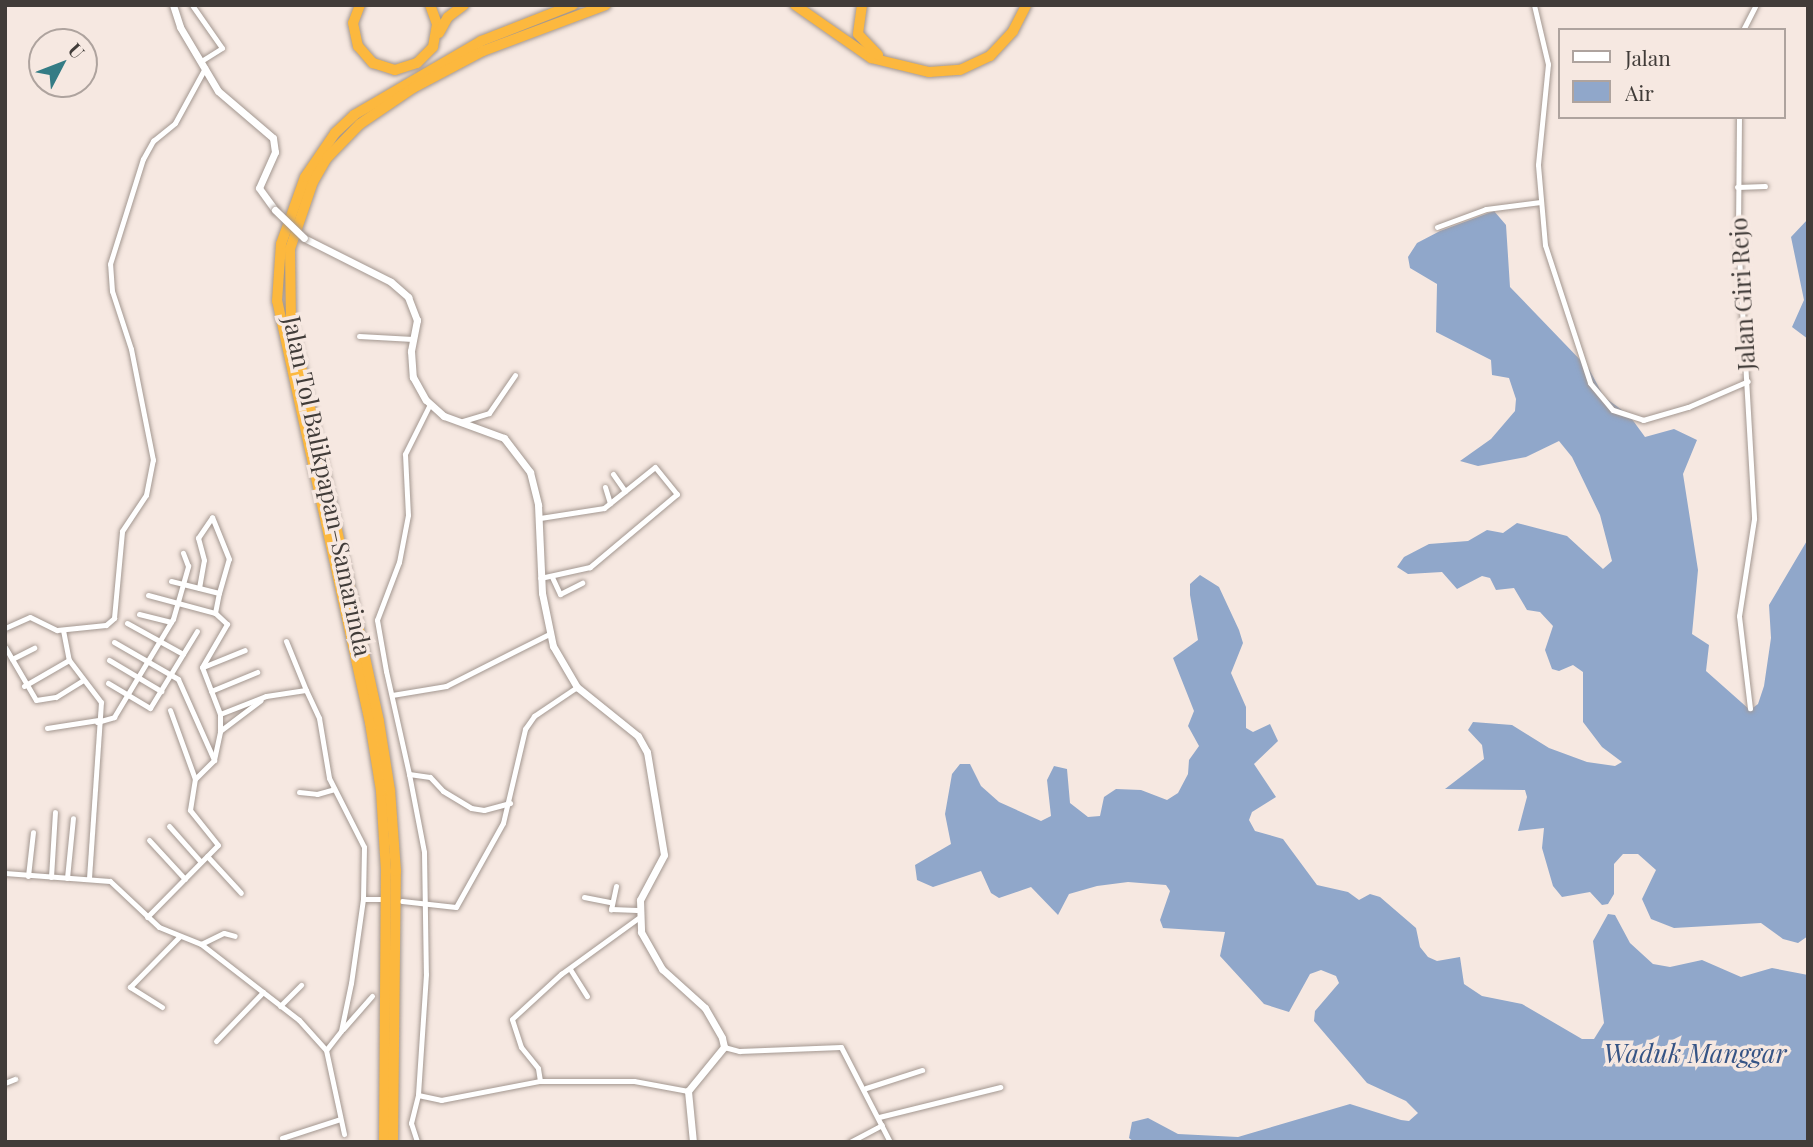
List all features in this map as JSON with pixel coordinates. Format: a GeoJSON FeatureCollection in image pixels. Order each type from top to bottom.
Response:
{"type":"FeatureCollection","features":[{"type":"Feature","properties":{"kind":"highway"},"geometry":{"type":"LineString","coordinates":[[360,5],[354,23],[355,39],[373,63],[403,69],[423,59],[433,47],[448,17],[464,5]]}},
{"type":"Feature","properties":{"kind":"highway"},"geometry":{"type":"LineString","coordinates":[[430,5],[437,24],[433,47]]}},
{"type":"Feature","properties":{"kind":"highway","name":"Jalan Tol Balikpapan–Samarinda"},"geometry":{"type":"LineString","coordinates":[[384,1142],[386,871],[381,791],[370,723],[277,301],[281,244],[305,177],[335,133],[354,115],[481,41],[573,5]]}},
{"type":"Feature","properties":{"kind":"highway","name":"Jalan Tol Balikpapan–Samarinda"},"geometry":{"type":"LineString","coordinates":[[393,1142],[396,871],[390,790],[379,721],[291,321],[290,249],[313,182],[327,158],[359,124],[413,88],[483,51],[606,5]]}},
{"type":"Feature","properties":{"kind":"highway"},"geometry":{"type":"LineString","coordinates":[[795,5],[871,58],[929,72],[960,70],[990,56],[1013,31],[1026,5]]}},
{"type":"Feature","properties":{"kind":"highway"},"geometry":{"type":"LineString","coordinates":[[862,5],[859,34],[873,53],[929,67],[957,65],[986,51],[1008,29],[1020,5]]}},
{"type":"Feature","properties":{"kind":"street"},"geometry":{"type":"LineString","coordinates":[[173,5],[180,27],[223,97],[273,138],[275,152],[259,188],[275,210],[303,238],[400,289],[416,314],[413,340],[414,377],[430,404],[444,416],[497,433],[515,449],[530,472],[540,518],[540,579],[549,634],[577,687],[638,736],[647,752],[664,855],[637,914],[512,1019],[521,1047],[538,1068],[540,1081]]}},
{"type":"Feature","properties":{"kind":"street"},"geometry":{"type":"LineString","coordinates":[[5,628],[32,617],[46,628],[62,631],[106,625],[114,618],[122,531],[146,495],[152,442],[131,349],[112,291],[110,264],[148,148],[175,123],[203,64],[222,48],[192,5]]}},
{"type":"Feature","properties":{"kind":"street"},"geometry":{"type":"LineString","coordinates":[[1437,227],[1486,209],[1541,202],[1538,155],[1548,64],[1534,5]]}},
{"type":"Feature","properties":{"kind":"street"},"geometry":{"type":"LineString","coordinates":[[1744,28],[1756,5]]}},
{"type":"Feature","properties":{"kind":"street","name":"Jalan Giri Rejo"},"geometry":{"type":"LineString","coordinates":[[1541,202],[1548,254],[1581,360],[1604,402],[1619,414],[1643,420],[1664,416],[1748,381],[1737,187],[1739,119]]}},
{"type":"Feature","properties":{"kind":"street"},"geometry":{"type":"LineString","coordinates":[[1737,187],[1765,186]]}},
{"type":"Feature","properties":{"kind":"street"},"geometry":{"type":"LineString","coordinates":[[359,336],[413,340]]}},
{"type":"Feature","properties":{"kind":"street"},"geometry":{"type":"LineString","coordinates":[[463,421],[488,414],[515,375]]}},
{"type":"Feature","properties":{"kind":"street"},"geometry":{"type":"LineString","coordinates":[[1748,381],[1754,519],[1739,616],[1750,708]]}},
{"type":"Feature","properties":{"kind":"street"},"geometry":{"type":"LineString","coordinates":[[417,1142],[411,1123],[418,1095],[426,974],[424,852],[377,620],[399,562],[406,528],[405,454],[430,404]]}},
{"type":"Feature","properties":{"kind":"street"},"geometry":{"type":"LineString","coordinates":[[540,518],[610,503],[656,467],[677,495],[586,569],[540,579]]}},
{"type":"Feature","properties":{"kind":"street"},"geometry":{"type":"LineString","coordinates":[[613,474],[625,491]]}},
{"type":"Feature","properties":{"kind":"street"},"geometry":{"type":"LineString","coordinates":[[605,487],[610,503]]}},
{"type":"Feature","properties":{"kind":"street"},"geometry":{"type":"LineString","coordinates":[[199,588],[204,560],[198,538],[212,517],[229,559],[215,613]]}},
{"type":"Feature","properties":{"kind":"street"},"geometry":{"type":"LineString","coordinates":[[47,728],[111,721],[171,622],[188,566],[183,553]]}},
{"type":"Feature","properties":{"kind":"street"},"geometry":{"type":"LineString","coordinates":[[552,577],[560,594],[582,583]]}},
{"type":"Feature","properties":{"kind":"street"},"geometry":{"type":"LineString","coordinates":[[171,581],[219,593]]}},
{"type":"Feature","properties":{"kind":"street"},"geometry":{"type":"LineString","coordinates":[[148,595],[215,613],[227,624],[202,667]]}},
{"type":"Feature","properties":{"kind":"street"},"geometry":{"type":"LineString","coordinates":[[139,614],[171,622]]}},
{"type":"Feature","properties":{"kind":"street"},"geometry":{"type":"LineString","coordinates":[[127,623],[183,654]]}},
{"type":"Feature","properties":{"kind":"street"},"geometry":{"type":"LineString","coordinates":[[62,631],[69,660],[99,698],[89,879]]}},
{"type":"Feature","properties":{"kind":"street"},"geometry":{"type":"LineString","coordinates":[[108,683],[150,708],[197,631]]}},
{"type":"Feature","properties":{"kind":"street"},"geometry":{"type":"LineString","coordinates":[[392,695],[446,686],[549,634]]}},
{"type":"Feature","properties":{"kind":"street"},"geometry":{"type":"LineString","coordinates":[[286,641],[318,718],[334,789],[365,850],[363,899],[341,1031]]}},
{"type":"Feature","properties":{"kind":"street"},"geometry":{"type":"LineString","coordinates":[[114,642],[172,673],[183,687],[214,760]]}},
{"type":"Feature","properties":{"kind":"street"},"geometry":{"type":"LineString","coordinates":[[5,648],[30,695],[43,701],[83,680]]}},
{"type":"Feature","properties":{"kind":"street"},"geometry":{"type":"LineString","coordinates":[[12,659],[34,648]]}},
{"type":"Feature","properties":{"kind":"street"},"geometry":{"type":"LineString","coordinates":[[202,667],[246,650]]}},
{"type":"Feature","properties":{"kind":"street"},"geometry":{"type":"LineString","coordinates":[[24,686],[69,660]]}},
{"type":"Feature","properties":{"kind":"street"},"geometry":{"type":"LineString","coordinates":[[109,660],[161,691]]}},
{"type":"Feature","properties":{"kind":"street"},"geometry":{"type":"LineString","coordinates":[[195,779],[214,760],[220,731],[220,714],[202,667]]}},
{"type":"Feature","properties":{"kind":"street"},"geometry":{"type":"LineString","coordinates":[[211,691],[257,672]]}},
{"type":"Feature","properties":{"kind":"street"},"geometry":{"type":"LineString","coordinates":[[402,901],[456,907],[510,803],[525,729],[534,716],[577,687]]}},
{"type":"Feature","properties":{"kind":"street"},"geometry":{"type":"LineString","coordinates":[[220,714],[266,696],[306,691]]}},
{"type":"Feature","properties":{"kind":"street"},"geometry":{"type":"LineString","coordinates":[[220,731],[266,696]]}},
{"type":"Feature","properties":{"kind":"street"},"geometry":{"type":"LineString","coordinates":[[147,917],[218,843],[190,812],[195,779],[170,710]]}},
{"type":"Feature","properties":{"kind":"street"},"geometry":{"type":"LineString","coordinates":[[410,774],[430,777],[443,791],[471,808],[484,810],[510,803]]}},
{"type":"Feature","properties":{"kind":"street"},"geometry":{"type":"LineString","coordinates":[[299,792],[317,794],[334,789]]}},
{"type":"Feature","properties":{"kind":"street"},"geometry":{"type":"LineString","coordinates":[[51,877],[55,812]]}},
{"type":"Feature","properties":{"kind":"street"},"geometry":{"type":"LineString","coordinates":[[67,878],[73,818]]}},
{"type":"Feature","properties":{"kind":"street"},"geometry":{"type":"LineString","coordinates":[[169,826],[201,862]]}},
{"type":"Feature","properties":{"kind":"street"},"geometry":{"type":"LineString","coordinates":[[29,876],[33,832]]}},
{"type":"Feature","properties":{"kind":"street"},"geometry":{"type":"LineString","coordinates":[[149,839],[185,879]]}},
{"type":"Feature","properties":{"kind":"street"},"geometry":{"type":"LineString","coordinates":[[207,856],[241,893]]}},
{"type":"Feature","properties":{"kind":"street"},"geometry":{"type":"LineString","coordinates":[[5,873],[110,881],[147,917],[179,937],[201,944],[280,1006],[326,1050],[344,1134]]}},
{"type":"Feature","properties":{"kind":"street"},"geometry":{"type":"LineString","coordinates":[[616,886],[610,902],[613,910],[637,914]]}},
{"type":"Feature","properties":{"kind":"street"},"geometry":{"type":"LineString","coordinates":[[584,897],[610,902]]}},
{"type":"Feature","properties":{"kind":"street"},"geometry":{"type":"LineString","coordinates":[[363,899],[380,899]]}},
{"type":"Feature","properties":{"kind":"street"},"geometry":{"type":"LineString","coordinates":[[637,914],[662,969],[705,1008],[724,1046],[739,1051],[838,1045],[847,1052],[890,1142]]}},
{"type":"Feature","properties":{"kind":"street"},"geometry":{"type":"LineString","coordinates":[[201,944],[224,933],[235,936]]}},
{"type":"Feature","properties":{"kind":"street"},"geometry":{"type":"LineString","coordinates":[[162,1007],[130,986],[179,937]]}},
{"type":"Feature","properties":{"kind":"street"},"geometry":{"type":"LineString","coordinates":[[570,969],[587,996]]}},
{"type":"Feature","properties":{"kind":"street"},"geometry":{"type":"LineString","coordinates":[[280,1006],[301,985]]}},
{"type":"Feature","properties":{"kind":"street"},"geometry":{"type":"LineString","coordinates":[[216,1041],[263,992]]}},
{"type":"Feature","properties":{"kind":"street"},"geometry":{"type":"LineString","coordinates":[[326,1050],[372,996]]}},
{"type":"Feature","properties":{"kind":"street"},"geometry":{"type":"LineString","coordinates":[[693,1142],[688,1091],[724,1046]]}},
{"type":"Feature","properties":{"kind":"street"},"geometry":{"type":"LineString","coordinates":[[866,1088],[922,1070]]}},
{"type":"Feature","properties":{"kind":"street"},"geometry":{"type":"LineString","coordinates":[[5,1083],[15,1079]]}},
{"type":"Feature","properties":{"kind":"street"},"geometry":{"type":"LineString","coordinates":[[418,1095],[441,1100],[540,1081],[634,1081],[688,1091]]}},
{"type":"Feature","properties":{"kind":"street"},"geometry":{"type":"LineString","coordinates":[[879,1117],[1000,1087]]}},
{"type":"Feature","properties":{"kind":"street"},"geometry":{"type":"LineString","coordinates":[[282,1138],[340,1119]]}},
{"type":"Feature","properties":{"kind":"street"},"geometry":{"type":"LineString","coordinates":[[850,1142],[882,1125]]}},
{"type":"Feature","properties":{"kind":"water"},"geometry":{"type":"Polygon","coordinates":[[[1494,211],[1506,225],[1510,287],[1589,369],[1604,397],[1629,415],[1645,437],[1674,429],[1697,440],[1683,474],[1698,570],[1692,634],[1709,645],[1706,671],[1750,710],[1758,704],[1764,686],[1771,638],[1769,605],[1808,539],[1808,936],[1798,943],[1783,939],[1761,923],[1674,928],[1651,919],[1642,899],[1656,870],[1638,854],[1623,854],[1614,864],[1614,894],[1608,904],[1602,905],[1590,892],[1562,897],[1553,886],[1542,848],[1544,828],[1518,831],[1527,797],[1525,790],[1445,789],[1484,759],[1482,745],[1468,730],[1473,722],[1512,725],[1549,748],[1587,762],[1615,766],[1622,762],[1602,747],[1583,722],[1583,672],[1573,665],[1559,671],[1552,669],[1545,650],[1553,626],[1540,612],[1527,610],[1514,588],[1496,590],[1490,578],[1482,576],[1457,589],[1442,572],[1408,574],[1397,567],[1404,557],[1429,544],[1468,541],[1487,530],[1503,533],[1517,523],[1567,536],[1603,569],[1612,561],[1600,515],[1572,457],[1559,441],[1526,457],[1478,466],[1460,461],[1491,439],[1515,411],[1516,399],[1509,378],[1492,375],[1491,360],[1436,332],[1437,284],[1410,268],[1408,257],[1417,243],[1440,231],[1494,211]]]}},
{"type":"Feature","properties":{"kind":"water"},"geometry":{"type":"Polygon","coordinates":[[[1808,219],[1808,339],[1792,327],[1804,300],[1791,237],[1808,219]]]}},
{"type":"Feature","properties":{"kind":"water","name":"Waduk Manggar"},"geometry":{"type":"Polygon","coordinates":[[[1200,575],[1219,587],[1243,643],[1231,673],[1246,707],[1246,728],[1253,732],[1270,724],[1278,741],[1254,764],[1276,797],[1252,812],[1249,820],[1255,831],[1283,839],[1317,885],[1348,892],[1359,900],[1370,894],[1380,897],[1416,928],[1420,947],[1428,957],[1437,961],[1460,957],[1464,984],[1482,996],[1522,1004],[1582,1039],[1594,1039],[1604,1023],[1593,941],[1608,914],[1615,915],[1630,943],[1653,964],[1670,967],[1702,960],[1741,977],[1772,968],[1808,975],[1808,1142],[1134,1142],[1129,1138],[1132,1122],[1148,1118],[1178,1134],[1238,1137],[1350,1104],[1401,1120],[1409,1121],[1418,1113],[1406,1101],[1367,1083],[1314,1021],[1315,1011],[1339,983],[1336,976],[1321,970],[1310,974],[1289,1012],[1264,1004],[1220,956],[1225,932],[1163,928],[1160,920],[1170,891],[1166,885],[1128,882],[1097,886],[1069,894],[1058,915],[1031,887],[999,898],[991,893],[981,871],[933,887],[917,880],[915,865],[951,844],[945,814],[952,774],[960,764],[970,764],[981,786],[999,802],[1041,821],[1051,816],[1047,780],[1054,766],[1067,769],[1070,803],[1088,817],[1100,816],[1104,797],[1116,789],[1141,790],[1167,800],[1178,793],[1188,774],[1189,760],[1199,746],[1188,726],[1194,711],[1173,658],[1198,640],[1190,584],[1200,575]]]}}]}
